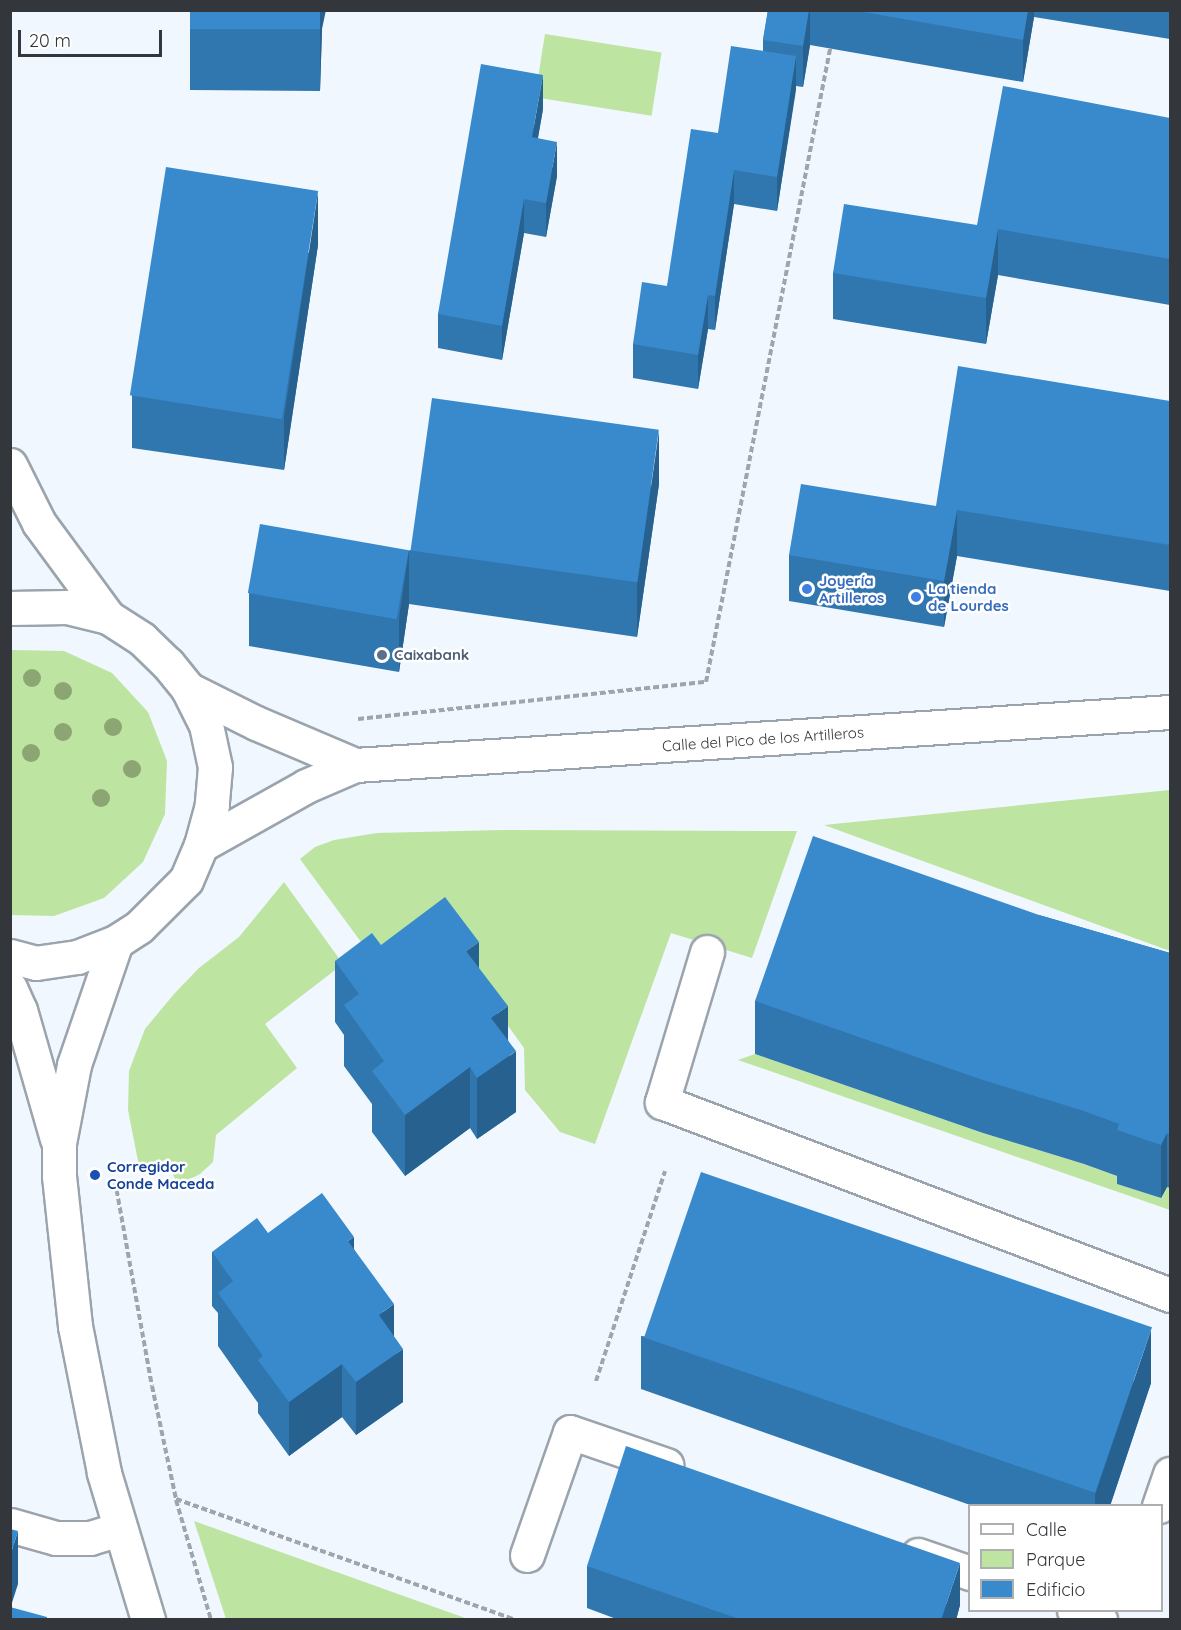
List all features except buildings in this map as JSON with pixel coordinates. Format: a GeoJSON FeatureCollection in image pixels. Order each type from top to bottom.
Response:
{"type":"FeatureCollection","features":[{"type":"Feature","properties":{"kind":"street"},"geometry":{"type":"LineString","coordinates":[[10,465],[39,522],[108,617]]}},
{"type":"Feature","properties":{"kind":"street"},"geometry":{"type":"LineString","coordinates":[[10,608],[67,608],[108,617],[142,639],[168,664],[188,689],[206,725],[215,767],[212,804],[201,845],[186,880],[139,927],[116,942],[77,957],[36,963],[10,956]]}},
{"type":"Feature","properties":{"kind":"street","name":"Calle del Pico de los Artilleros"},"geometry":{"type":"LineString","coordinates":[[188,689],[256,723],[355,765]]}},
{"type":"Feature","properties":{"kind":"street","name":"Calle del Pico de los Artilleros"},"geometry":{"type":"LineString","coordinates":[[201,845],[306,786],[355,765],[1170,712]]}},
{"type":"Feature","properties":{"kind":"street"},"geometry":{"type":"LineString","coordinates":[[116,942],[74,1065],[59,1143],[59,1176],[75,1326],[104,1473],[148,1620]]}},
{"type":"Feature","properties":{"kind":"street"},"geometry":{"type":"LineString","coordinates":[[707,952],[662,1102],[1170,1295]]}},
{"type":"Feature","properties":{"kind":"street"},"geometry":{"type":"LineString","coordinates":[[10,988],[20,1010],[59,1143]]}},
{"type":"Feature","properties":{"kind":"street"},"geometry":{"type":"LineString","coordinates":[[527,1555],[570,1432],[692,1475]]}},
{"type":"Feature","properties":{"kind":"street"},"geometry":{"type":"LineString","coordinates":[[1160,1504],[1170,1474]]}},
{"type":"Feature","properties":{"kind":"street"},"geometry":{"type":"LineString","coordinates":[[10,1526],[56,1538],[90,1538],[119,1529]]}},
{"type":"Feature","properties":{"kind":"street"},"geometry":{"type":"LineString","coordinates":[[892,1546],[968,1573]]}},
{"type":"Feature","properties":{"kind":"street"},"geometry":{"type":"LineString","coordinates":[[1077,1612],[1100,1620]]}},
{"type":"Feature","properties":{"kind":"path"},"geometry":{"type":"LineString","coordinates":[[347,720],[706,682],[833,34]]}},
{"type":"Feature","properties":{"kind":"path"},"geometry":{"type":"LineString","coordinates":[[596,1382],[665,1172]]}},
{"type":"Feature","properties":{"kind":"path"},"geometry":{"type":"LineString","coordinates":[[115,1181],[145,1352],[176,1499],[211,1620]]}},
{"type":"Feature","properties":{"kind":"path"},"geometry":{"type":"LineString","coordinates":[[176,1499],[515,1620]]}},
{"type":"Feature","properties":{"kind":"green space"},"geometry":{"type":"Polygon","coordinates":[[[545,34],[662,52],[652,116],[535,97],[545,34]]]}},
{"type":"Feature","properties":{"kind":"green space"},"geometry":{"type":"Polygon","coordinates":[[[10,650],[64,651],[112,673],[148,712],[167,761],[165,814],[143,862],[104,898],[54,916],[11,915],[10,650]]]}},
{"type":"Feature","properties":{"kind":"green space"},"geometry":{"type":"Polygon","coordinates":[[[1170,790],[1170,951],[824,825],[1170,790]]]}},
{"type":"Feature","properties":{"kind":"green space"},"geometry":{"type":"Polygon","coordinates":[[[502,830],[797,831],[752,958],[671,933],[595,1144],[560,1132],[525,1090],[524,1048],[446,940],[389,980],[300,859],[315,847],[334,840],[377,833],[502,830]]]}},
{"type":"Feature","properties":{"kind":"green space"},"geometry":{"type":"Polygon","coordinates":[[[284,882],[343,964],[265,1024],[297,1068],[216,1135],[213,1162],[200,1174],[178,1185],[166,1160],[139,1166],[128,1110],[129,1071],[145,1029],[199,968],[239,937],[284,882]]]}},
{"type":"Feature","properties":{"kind":"green space"},"geometry":{"type":"Polygon","coordinates":[[[755,1054],[983,1133],[1084,1164],[1119,1177],[1117,1184],[1161,1198],[1167,1187],[1170,1188],[1170,1210],[738,1060],[755,1054]]]}},
{"type":"Feature","properties":{"kind":"green space"},"geometry":{"type":"Polygon","coordinates":[[[194,1521],[468,1619],[226,1619],[194,1521]]]}},
{"type":"Feature","properties":{"kind":"place","name":"Joyería Artilleros"},"geometry":{"type":"Point","coordinates":[807,589]}},
{"type":"Feature","properties":{"kind":"place","name":"La tienda de Lourdes"},"geometry":{"type":"Point","coordinates":[916,597]}},
{"type":"Feature","properties":{"kind":"place","name":"Caixabank"},"geometry":{"type":"Point","coordinates":[382,655]}},
{"type":"Feature","properties":{"kind":"place","name":"Corregidor Conde Maceda"},"geometry":{"type":"Point","coordinates":[95,1175]}}]}
